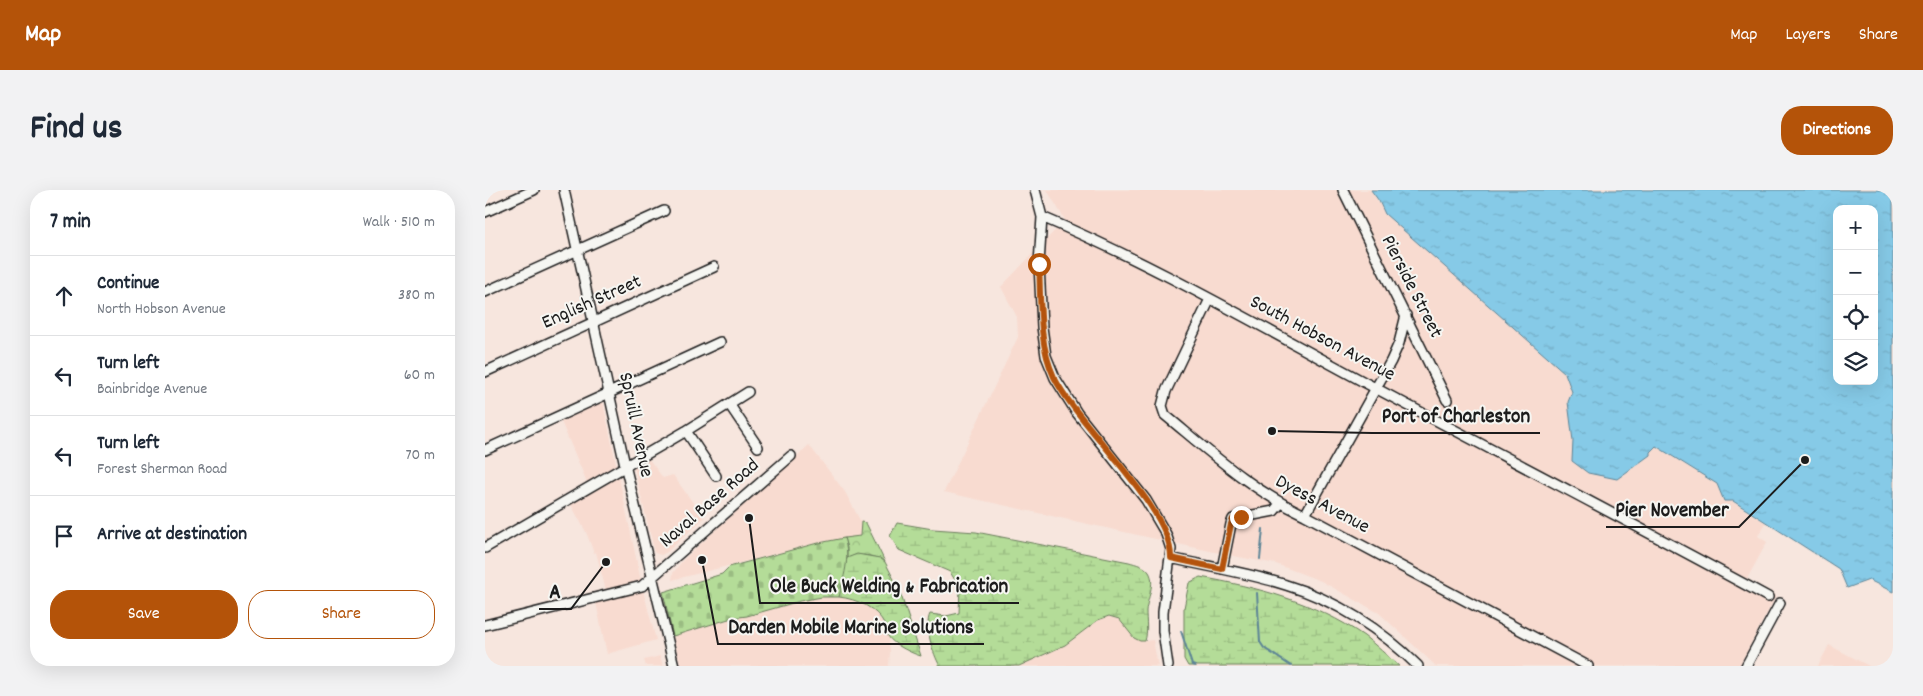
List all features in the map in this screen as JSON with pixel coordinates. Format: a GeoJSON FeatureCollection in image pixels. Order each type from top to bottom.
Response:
{"type":"FeatureCollection","features":[{"type":"Feature","properties":{"kind":"street"},"geometry":{"type":"LineString","coordinates":[[485,212],[534,190]]}},
{"type":"Feature","properties":{"kind":"street","name":"Spruill Avenue"},"geometry":{"type":"LineString","coordinates":[[564,190],[593,322],[611,393],[625,465],[674,666]]}},
{"type":"Feature","properties":{"kind":"street"},"geometry":{"type":"LineString","coordinates":[[1035,190],[1042,217],[1039,264],[1042,327],[1046,356],[1055,378],[1077,412],[1146,500],[1169,540],[1171,558],[1163,612],[1163,631],[1168,666]]}},
{"type":"Feature","properties":{"kind":"street","name":"Pierside Street"},"geometry":{"type":"LineString","coordinates":[[1343,190],[1447,400]]}},
{"type":"Feature","properties":{"kind":"street"},"geometry":{"type":"LineString","coordinates":[[485,292],[664,211]]}},
{"type":"Feature","properties":{"kind":"street","name":"South Hobson Avenue"},"geometry":{"type":"LineString","coordinates":[[1042,217],[1092,238],[1210,299],[1768,597]]}},
{"type":"Feature","properties":{"kind":"street","name":"English Street"},"geometry":{"type":"LineString","coordinates":[[485,372],[714,267]]}},
{"type":"Feature","properties":{"kind":"street","name":"Dyess Avenue"},"geometry":{"type":"LineString","coordinates":[[1210,299],[1166,391],[1162,406],[1165,415],[1249,484],[1280,504],[1305,515],[1588,666]]}},
{"type":"Feature","properties":{"kind":"street"},"geometry":{"type":"LineString","coordinates":[[1305,515],[1399,343],[1406,315]]}},
{"type":"Feature","properties":{"kind":"street"},"geometry":{"type":"LineString","coordinates":[[485,450],[720,342]]}},
{"type":"Feature","properties":{"kind":"street"},"geometry":{"type":"LineString","coordinates":[[485,548],[686,431],[748,392]]}},
{"type":"Feature","properties":{"kind":"street"},"geometry":{"type":"LineString","coordinates":[[729,404],[758,447]]}},
{"type":"Feature","properties":{"kind":"street"},"geometry":{"type":"LineString","coordinates":[[686,431],[716,476]]}},
{"type":"Feature","properties":{"kind":"street","name":"Naval Base Road"},"geometry":{"type":"LineString","coordinates":[[485,625],[642,586],[791,456]]}},
{"type":"Feature","properties":{"kind":"street"},"geometry":{"type":"LineString","coordinates":[[1222,569],[1233,519],[1274,511],[1280,504]]}},
{"type":"Feature","properties":{"kind":"street"},"geometry":{"type":"LineString","coordinates":[[1171,558],[1288,585],[1350,613],[1397,645],[1418,666]]}},
{"type":"Feature","properties":{"kind":"street"},"geometry":{"type":"LineString","coordinates":[[1746,666],[1780,603]]}},
{"type":"Feature","properties":{"kind":"shaded area"},"geometry":{"type":"Polygon","coordinates":[[[1047,190],[1371,190],[1385,213],[1565,373],[1572,392],[1650,452],[1656,446],[1717,484],[1726,501],[1732,501],[1766,523],[1758,536],[1767,542],[1747,579],[1776,596],[1739,666],[1436,666],[1379,613],[1321,581],[1276,564],[944,492],[1018,337],[1017,317],[1001,287],[1065,220],[1047,190]]]}},
{"type":"Feature","properties":{"kind":"shaded area"},"geometry":{"type":"Polygon","coordinates":[[[602,397],[642,586],[656,640],[607,654],[595,598],[607,595],[596,552],[594,553],[586,532],[568,499],[589,487],[559,417],[602,397]]]}},
{"type":"Feature","properties":{"kind":"shaded area"},"geometry":{"type":"Polygon","coordinates":[[[809,445],[845,492],[861,522],[860,536],[814,544],[672,580],[673,573],[683,560],[809,445]]]}},
{"type":"Feature","properties":{"kind":"shaded area"},"geometry":{"type":"Polygon","coordinates":[[[649,459],[663,478],[673,475],[704,518],[667,552],[661,555],[655,553],[653,549],[634,468],[649,459]]]}},
{"type":"Feature","properties":{"kind":"shaded area"},"geometry":{"type":"Polygon","coordinates":[[[833,596],[861,602],[875,612],[885,625],[889,638],[889,666],[681,666],[673,636],[769,608],[833,596]]]}},
{"type":"Feature","properties":{"kind":"shaded area"},"geometry":{"type":"Polygon","coordinates":[[[1109,616],[1119,619],[1134,638],[1145,641],[1153,640],[1158,666],[1019,666],[1065,645],[1098,620],[1109,616]]]}},
{"type":"Feature","properties":{"kind":"shaded area"},"geometry":{"type":"Polygon","coordinates":[[[1829,645],[1869,666],[1818,666],[1829,645]]]}},
{"type":"Feature","properties":{"kind":"shaded area"},"geometry":{"type":"Polygon","coordinates":[[[660,656],[663,666],[646,666],[644,660],[660,656]]]}},
{"type":"Feature","properties":{"kind":"green space"},"geometry":{"type":"Polygon","coordinates":[[[861,522],[866,523],[885,562],[867,556],[847,558],[844,538],[860,536],[861,522]]]}},
{"type":"Feature","properties":{"kind":"green space"},"geometry":{"type":"Polygon","coordinates":[[[897,523],[933,529],[976,532],[1137,564],[1149,572],[1152,581],[1146,611],[1147,630],[1145,641],[1134,638],[1119,619],[1109,616],[1098,620],[1065,645],[1019,666],[940,666],[930,640],[928,619],[930,614],[946,616],[959,613],[960,588],[950,572],[899,550],[890,536],[897,523]]]}},
{"type":"Feature","properties":{"kind":"green space"},"geometry":{"type":"Polygon","coordinates":[[[844,538],[847,560],[839,597],[822,597],[800,601],[747,616],[732,618],[673,636],[663,592],[722,574],[729,567],[814,544],[844,538]]]}},
{"type":"Feature","properties":{"kind":"green space"},"geometry":{"type":"Polygon","coordinates":[[[857,554],[880,558],[885,562],[899,589],[921,656],[903,648],[890,639],[886,626],[872,609],[859,602],[839,597],[847,558],[857,554]]]}},
{"type":"Feature","properties":{"kind":"green space"},"geometry":{"type":"Polygon","coordinates":[[[1200,577],[1264,591],[1306,605],[1345,624],[1364,636],[1399,666],[1188,666],[1184,659],[1184,608],[1189,583],[1200,577]]]}},
{"type":"Feature","properties":{"kind":"water"},"geometry":{"type":"Polygon","coordinates":[[[1371,190],[1893,190],[1893,592],[1869,580],[1847,588],[1839,569],[1733,501],[1724,501],[1717,484],[1656,446],[1650,452],[1650,455],[1617,479],[1588,473],[1572,461],[1573,441],[1568,402],[1572,392],[1565,373],[1385,214],[1371,190]]]}},
{"type":"Feature","properties":{"kind":"waterway"},"geometry":{"type":"LineString","coordinates":[[1260,559],[1263,529]]}},
{"type":"Feature","properties":{"kind":"waterway"},"geometry":{"type":"LineString","coordinates":[[1257,593],[1260,642],[1264,648],[1291,666]]}},
{"type":"Feature","properties":{"kind":"waterway"},"geometry":{"type":"LineString","coordinates":[[1181,631],[1192,665],[1195,666]]}},
{"type":"Feature","properties":{"kind":"place","name":"Port of Charleston"},"geometry":{"type":"Point","coordinates":[1272,431]}},
{"type":"Feature","properties":{"kind":"place","name":"Pier November"},"geometry":{"type":"Point","coordinates":[1805,460]}},
{"type":"Feature","properties":{"kind":"place","name":"Ole Buck Welding & Fabrication"},"geometry":{"type":"Point","coordinates":[749,518]}},
{"type":"Feature","properties":{"kind":"place","name":"Darden Mobile Marine Solutions"},"geometry":{"type":"Point","coordinates":[702,560]}},
{"type":"Feature","properties":{"kind":"place","name":"A"},"geometry":{"type":"Point","coordinates":[606,562]}},
{"type":"Feature","properties":{"kind":"route"},"geometry":{"type":"LineString","coordinates":[[1039,264],[1042,327],[1046,356],[1055,378],[1077,412],[1146,500],[1169,540],[1171,558],[1222,569],[1231,524],[1233,519],[1241,517]]}}]}
